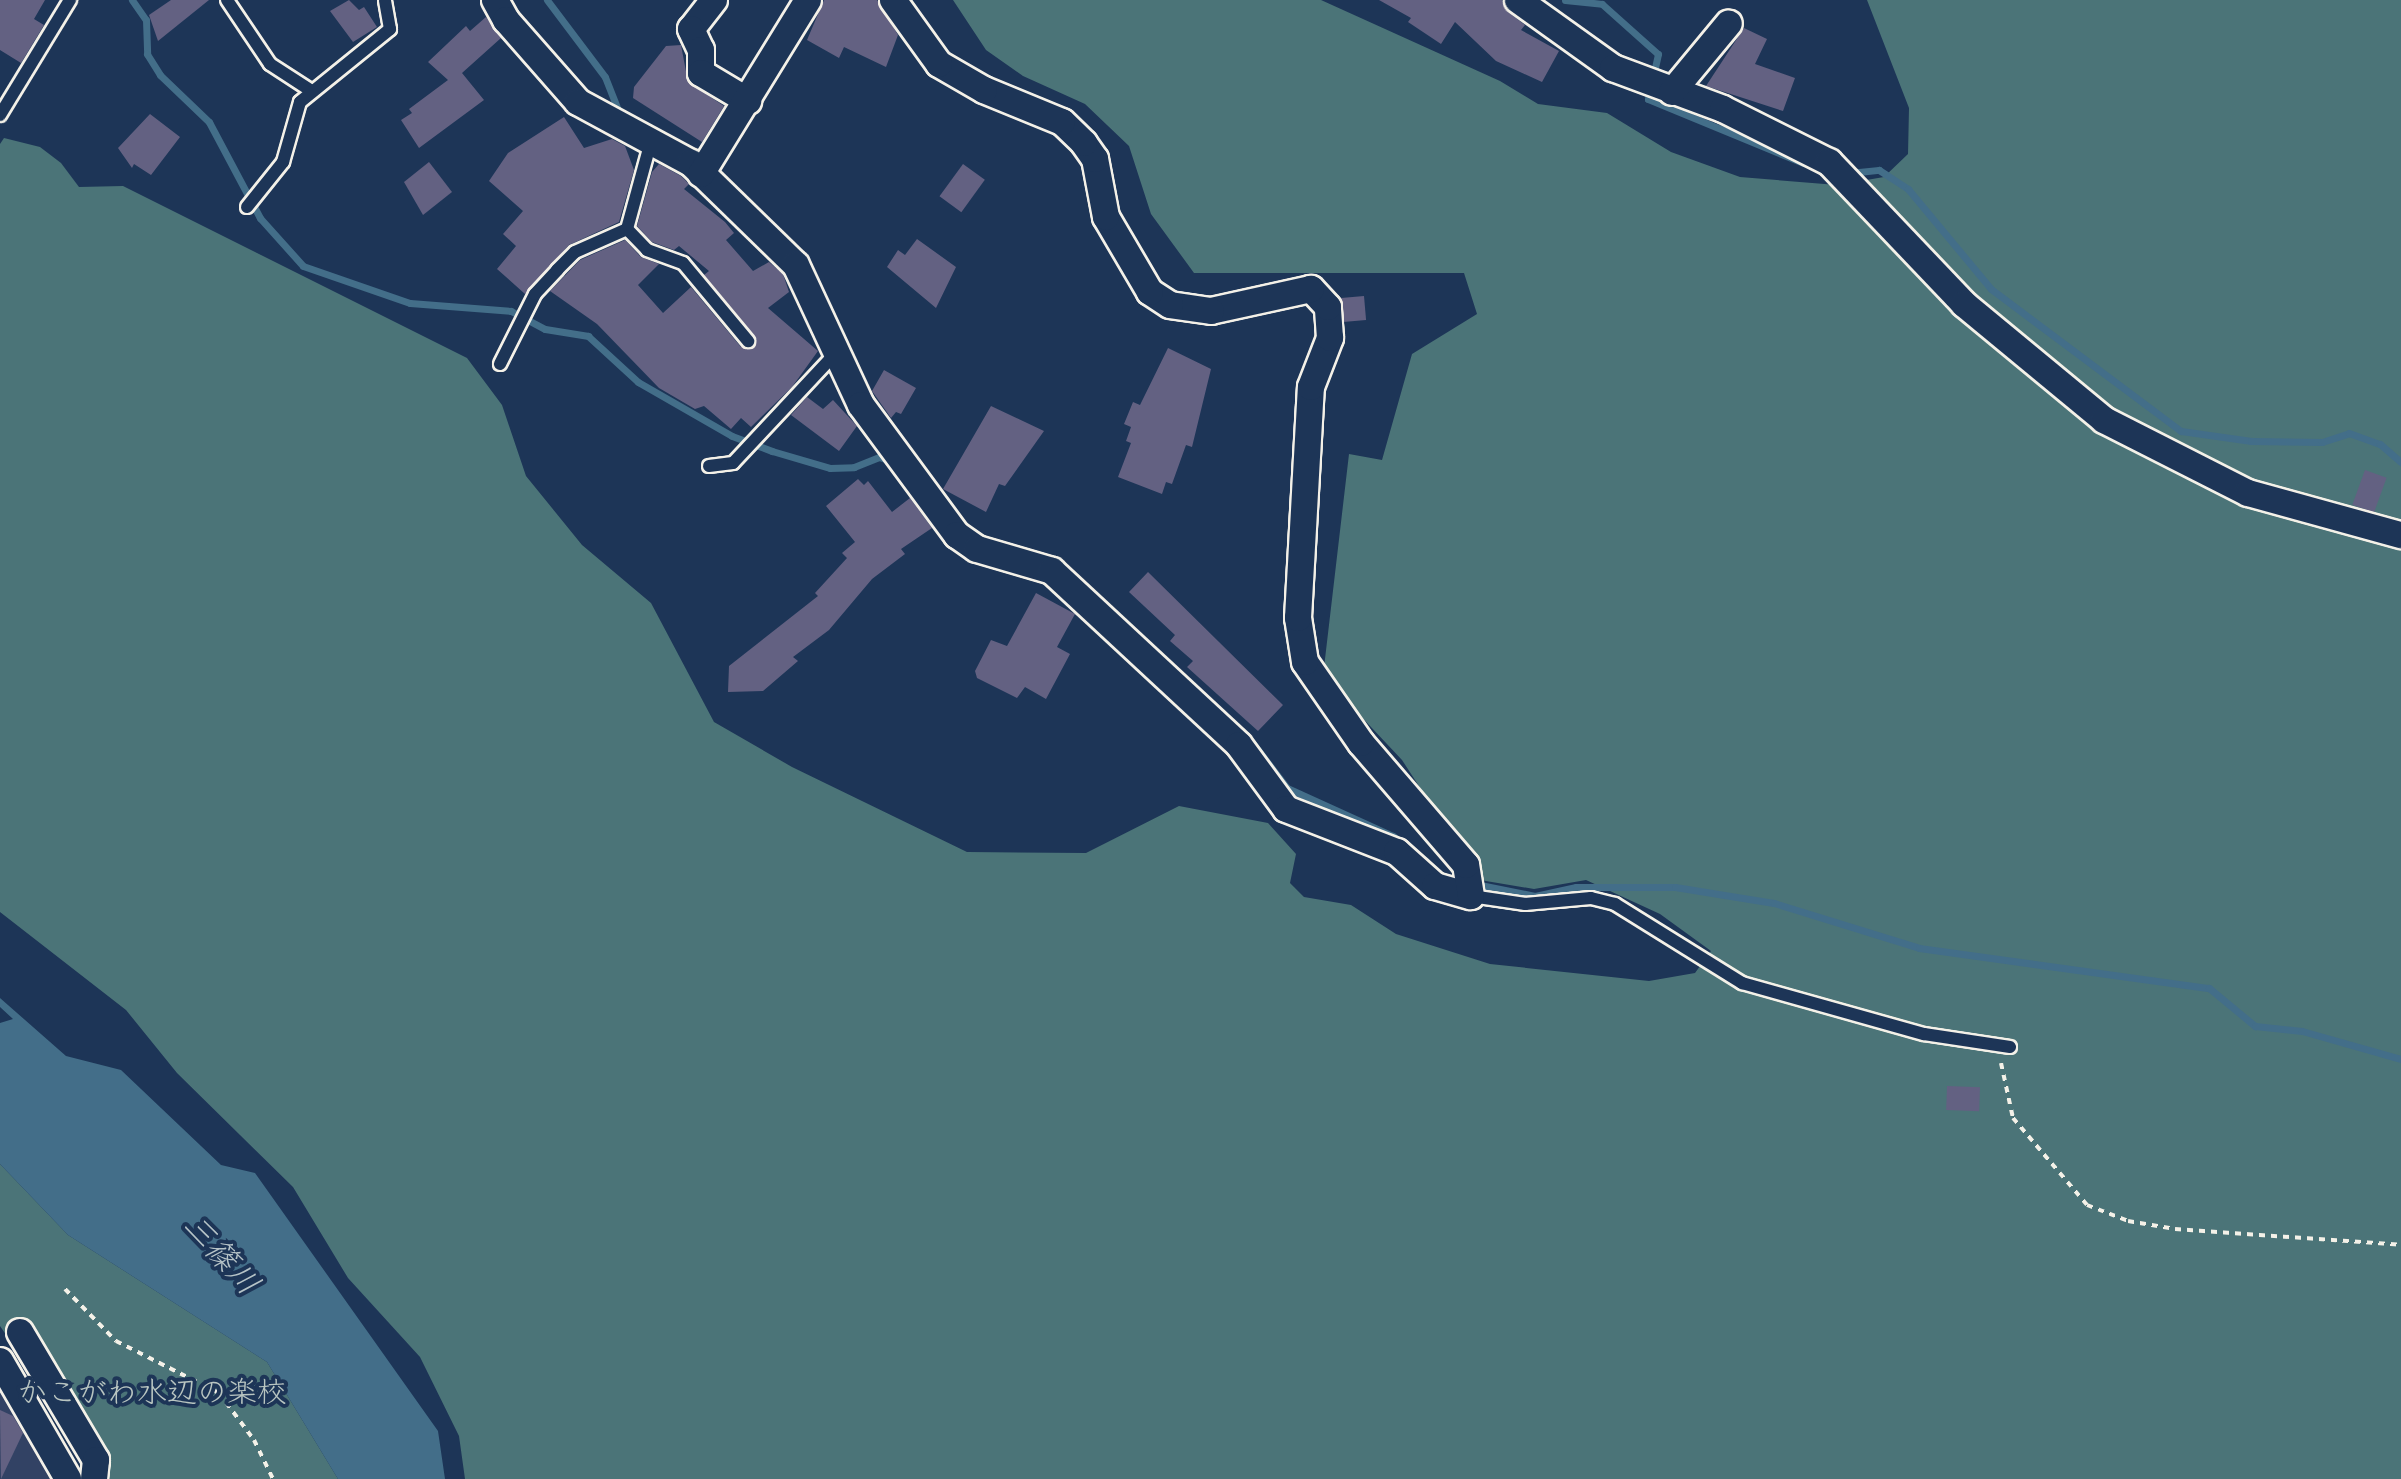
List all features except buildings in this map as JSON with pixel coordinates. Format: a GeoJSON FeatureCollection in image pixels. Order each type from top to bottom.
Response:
{"type":"FeatureCollection","features":[{"type":"Feature","properties":{"kind":"street"},"geometry":{"type":"LineString","coordinates":[[495,0],[506,20],[578,102],[691,163],[796,265],[834,355],[861,405],[957,535],[977,549],[1052,571],[1239,745],[1279,804],[1397,852],[1435,886],[1469,882]]}},
{"type":"Feature","properties":{"kind":"street"},"geometry":{"type":"LineString","coordinates":[[714,0],[691,29],[701,50],[701,73],[748,101]]}},
{"type":"Feature","properties":{"kind":"street"},"geometry":{"type":"LineString","coordinates":[[701,174],[808,0]]}},
{"type":"Feature","properties":{"kind":"street"},"geometry":{"type":"LineString","coordinates":[[893,0],[939,64],[984,90],[1062,122],[1084,143],[1095,159],[1106,217],[1150,292],[1170,305],[1211,311],[1311,289],[1328,307],[1330,338],[1311,387],[1298,618],[1305,662],[1361,743],[1469,882]]}},
{"type":"Feature","properties":{"kind":"street"},"geometry":{"type":"LineString","coordinates":[[1518,0],[1549,9],[1613,68],[1723,109],[1829,162],[1964,304],[2104,420],[2248,493],[2401,535]]}},
{"type":"Feature","properties":{"kind":"street"},"geometry":{"type":"LineString","coordinates":[[1672,92],[1729,23]]}},
{"type":"Feature","properties":{"kind":"street"},"geometry":{"type":"LineString","coordinates":[[20,1332],[96,1460],[94,1479]]}},
{"type":"Feature","properties":{"kind":"street"},"geometry":{"type":"LineString","coordinates":[[0,1361],[68,1479]]}},
{"type":"Feature","properties":{"kind":"lane"},"geometry":{"type":"LineString","coordinates":[[0,115],[70,0]]}},
{"type":"Feature","properties":{"kind":"lane"},"geometry":{"type":"LineString","coordinates":[[227,0],[270,64],[310,90]]}},
{"type":"Feature","properties":{"kind":"lane"},"geometry":{"type":"LineString","coordinates":[[247,207],[283,162],[292,120],[310,90],[380,41],[392,20],[385,0]]}},
{"type":"Feature","properties":{"kind":"lane"},"geometry":{"type":"LineString","coordinates":[[627,229],[651,141]]}},
{"type":"Feature","properties":{"kind":"lane"},"geometry":{"type":"LineString","coordinates":[[627,229],[647,250],[683,263],[748,341]]}},
{"type":"Feature","properties":{"kind":"lane"},"geometry":{"type":"LineString","coordinates":[[500,364],[535,294],[557,270],[575,252],[627,229]]}},
{"type":"Feature","properties":{"kind":"lane"},"geometry":{"type":"LineString","coordinates":[[709,466],[733,463],[834,355]]}},
{"type":"Feature","properties":{"kind":"lane"},"geometry":{"type":"LineString","coordinates":[[1469,882],[1525,904],[1591,898],[1615,904],[1742,983],[1924,1034],[2005,1046]]}},
{"type":"Feature","properties":{"kind":"path"},"geometry":{"type":"LineString","coordinates":[[2005,1046],[2013,1118],[2087,1205],[2128,1221],[2175,1229],[2401,1245]]}},
{"type":"Feature","properties":{"kind":"path"},"geometry":{"type":"LineString","coordinates":[[65,1289],[116,1341],[219,1393],[254,1440],[273,1479]]}},
{"type":"Feature","properties":{"kind":"shaded area"},"geometry":{"type":"Polygon","coordinates":[[[0,1370],[60,1479],[0,1479],[0,1370]]]}},
{"type":"Feature","properties":{"kind":"green space"},"geometry":{"type":"Polygon","coordinates":[[[953,0],[1321,0],[1500,81],[1538,104],[1607,113],[1671,152],[1740,177],[1837,185],[1884,177],[1908,154],[1909,108],[1867,0],[2401,0],[2401,1479],[465,1479],[459,1436],[420,1357],[348,1278],[293,1187],[177,1073],[126,1010],[0,912],[0,144],[4,138],[40,147],[61,163],[79,187],[123,186],[467,358],[502,405],[526,476],[582,545],[651,603],[714,722],[792,767],[967,852],[1086,853],[1179,806],[1268,823],[1296,854],[1290,883],[1304,897],[1351,905],[1396,934],[1490,964],[1649,981],[1695,973],[1711,951],[1660,914],[1586,880],[1534,889],[1480,880],[1402,760],[1323,676],[1349,454],[1382,460],[1412,354],[1477,314],[1464,273],[1194,273],[1151,214],[1129,146],[1085,104],[1023,76],[986,50],[953,0]]]}},
{"type":"Feature","properties":{"kind":"green space","name":"かこがわ水辺の楽校"},"geometry":{"type":"Polygon","coordinates":[[[0,1164],[68,1235],[267,1362],[338,1479],[96,1479],[80,1443],[0,1326],[0,1164]]]}},
{"type":"Feature","properties":{"kind":"water","name":"三篠川"},"geometry":{"type":"Polygon","coordinates":[[[0,998],[66,1056],[121,1070],[221,1165],[255,1173],[438,1431],[445,1479],[338,1479],[267,1362],[68,1235],[0,1164],[0,1023],[13,1019],[0,1007],[0,998]]]}},
{"type":"Feature","properties":{"kind":"waterway"},"geometry":{"type":"LineString","coordinates":[[132,0],[146,20],[147,54],[160,75],[209,122],[260,218],[303,266],[410,303],[511,311],[545,329],[588,336],[638,382],[732,436],[772,451],[830,468],[854,467],[879,457],[891,461]]}},
{"type":"Feature","properties":{"kind":"waterway"},"geometry":{"type":"LineString","coordinates":[[547,0],[605,77],[620,115]]}},
{"type":"Feature","properties":{"kind":"waterway"},"geometry":{"type":"LineString","coordinates":[[1565,0],[1602,4],[1658,54],[1648,99],[1803,163]]}},
{"type":"Feature","properties":{"kind":"waterway"},"geometry":{"type":"LineString","coordinates":[[1849,173],[1879,170],[1908,189],[1991,289],[2181,431],[2251,441],[2322,442],[2349,433],[2380,444],[2401,462]]}},
{"type":"Feature","properties":{"kind":"waterway"},"geometry":{"type":"LineString","coordinates":[[1019,549],[1056,561]]}},
{"type":"Feature","properties":{"kind":"waterway"},"geometry":{"type":"LineString","coordinates":[[1248,737],[1287,788],[1393,836],[1426,861]]}},
{"type":"Feature","properties":{"kind":"waterway"},"geometry":{"type":"LineString","coordinates":[[1475,884],[1535,896],[1576,887],[1675,887],[1774,903],[1919,948],[2209,988],[2255,1026],[2302,1031],[2401,1059]]}}]}
